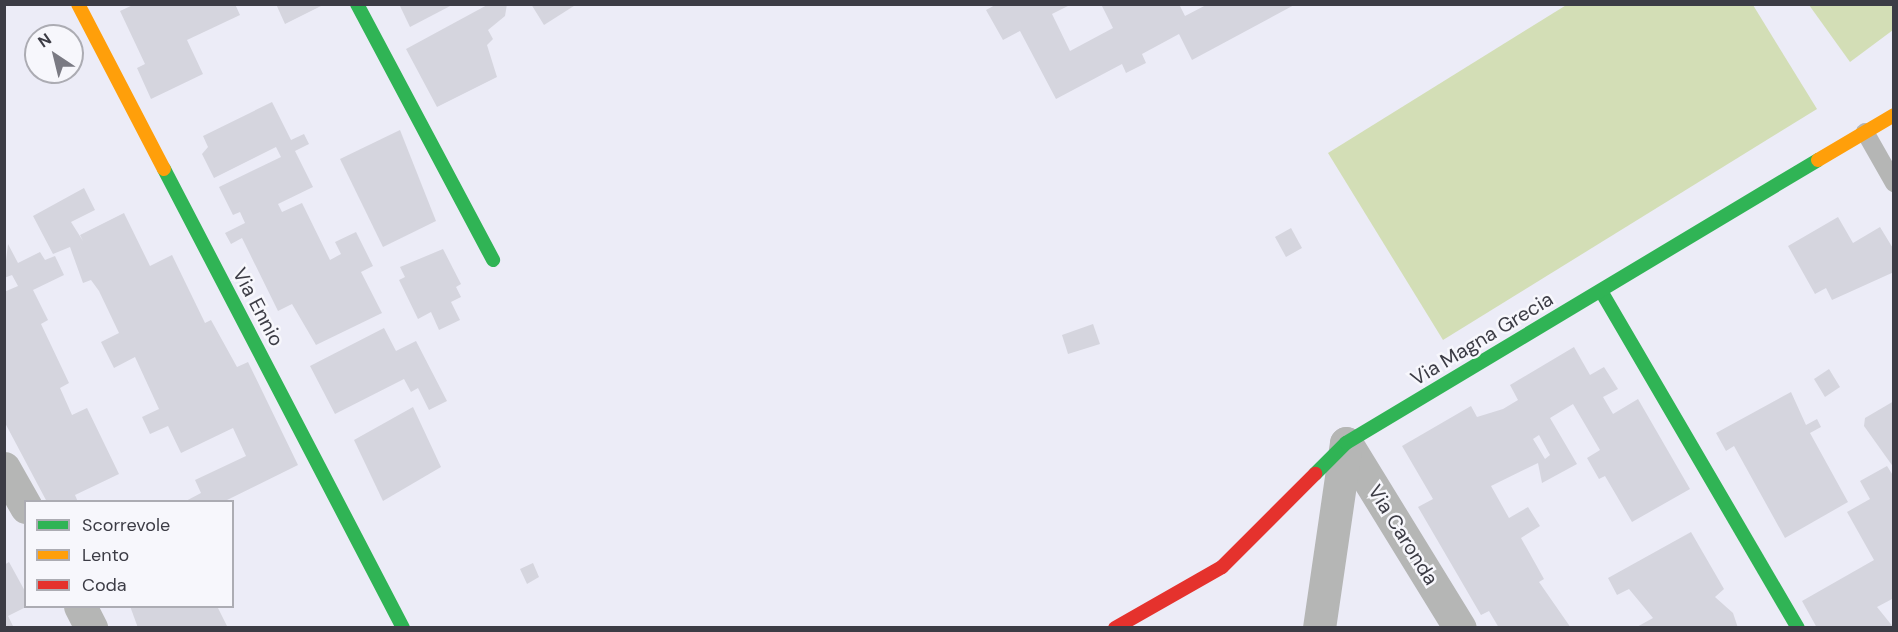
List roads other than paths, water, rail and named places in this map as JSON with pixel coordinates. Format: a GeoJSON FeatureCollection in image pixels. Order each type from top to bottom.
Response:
{"type":"FeatureCollection","features":[{"type":"Feature","properties":{"kind":"street","name":"Via Ennio"},"geometry":{"type":"LineString","coordinates":[[78,4],[403,627]]}},
{"type":"Feature","properties":{"kind":"street"},"geometry":{"type":"LineString","coordinates":[[357,4],[493,260]]}},
{"type":"Feature","properties":{"kind":"street","name":"Via Magna Grecia"},"geometry":{"type":"LineString","coordinates":[[1115,627],[1222,567],[1346,443],[1893,115]]}},
{"type":"Feature","properties":{"kind":"street"},"geometry":{"type":"LineString","coordinates":[[1601,291],[1798,627]]}},
{"type":"Feature","properties":{"kind":"street"},"geometry":{"type":"LineString","coordinates":[[1319,627],[1346,443]]}},
{"type":"Feature","properties":{"kind":"street","name":"Via Caronda"},"geometry":{"type":"LineString","coordinates":[[1346,443],[1460,627]]}},
{"type":"Feature","properties":{"kind":"street"},"geometry":{"type":"LineString","coordinates":[[4,468],[24,503]]}},
{"type":"Feature","properties":{"kind":"street"},"geometry":{"type":"LineString","coordinates":[[81,608],[91,627]]}},
{"type":"Feature","properties":{"kind":"lane"},"geometry":{"type":"LineString","coordinates":[[1865,132],[1893,183]]}}]}
